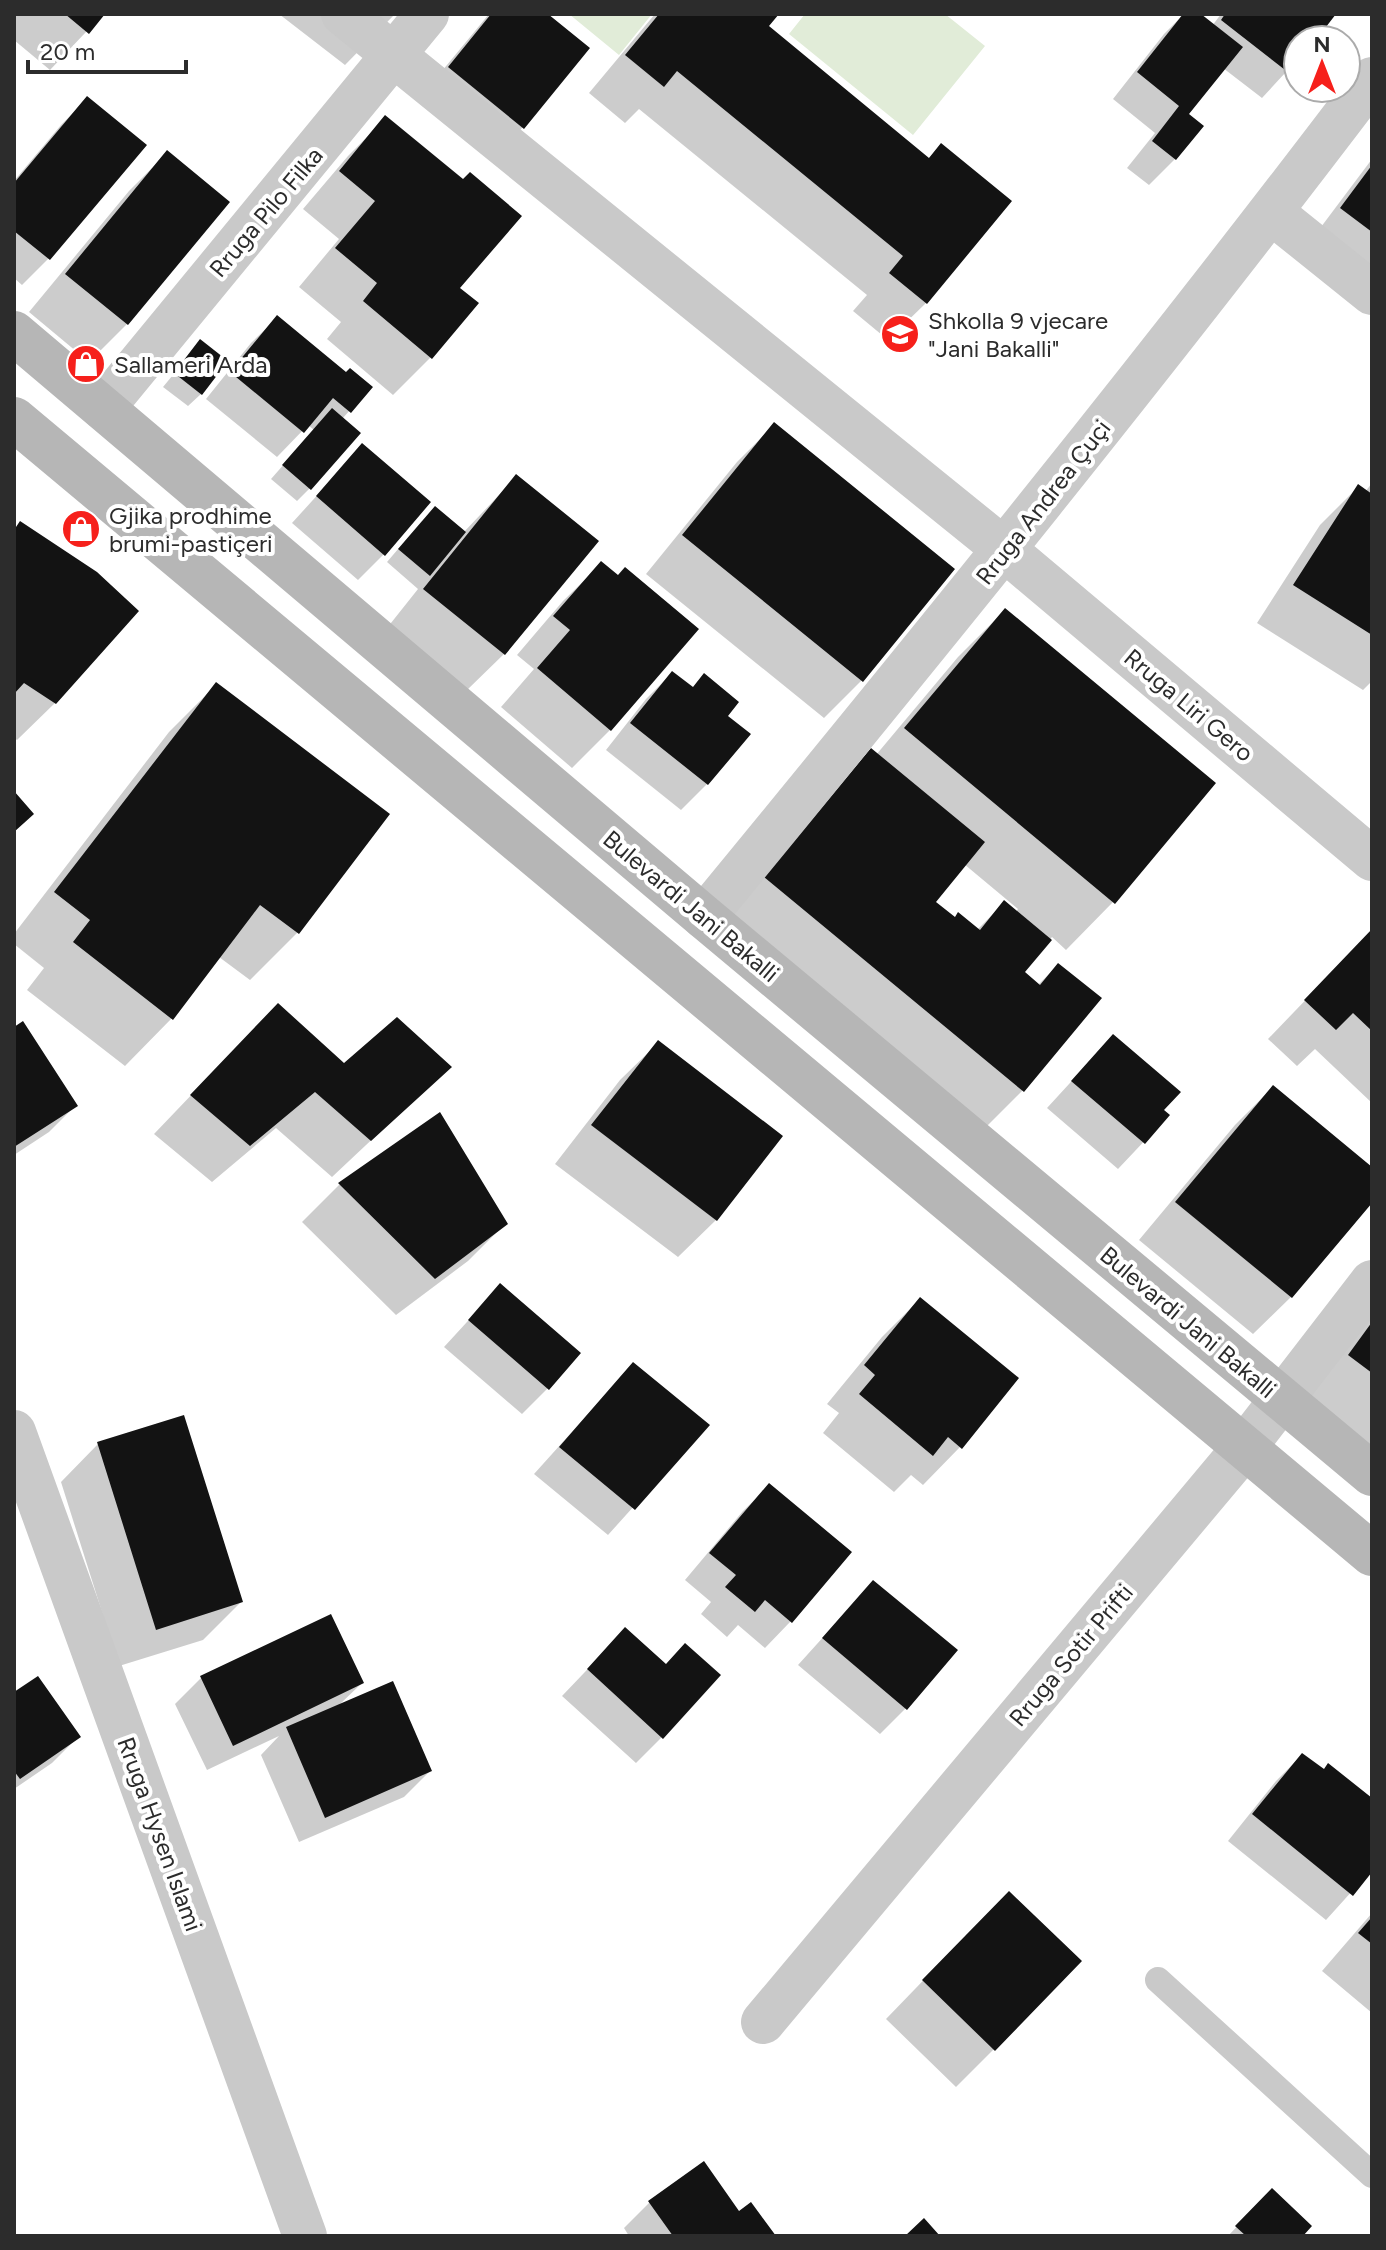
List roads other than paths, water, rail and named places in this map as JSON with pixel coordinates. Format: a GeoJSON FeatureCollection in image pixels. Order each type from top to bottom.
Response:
{"type":"FeatureCollection","features":[{"type":"Feature","properties":{"kind":"main road","name":"Bulevardi Jani Bakalli"},"geometry":{"type":"LineString","coordinates":[[14,333],[704,917],[1372,1474]]}},
{"type":"Feature","properties":{"kind":"main road"},"geometry":{"type":"LineString","coordinates":[[14,419],[1372,1554]]}},
{"type":"Feature","properties":{"kind":"street"},"geometry":{"type":"LineString","coordinates":[[343,14],[395,56]]}},
{"type":"Feature","properties":{"kind":"street","name":"Rruga Pilo Filka"},"geometry":{"type":"LineString","coordinates":[[103,408],[427,14]]}},
{"type":"Feature","properties":{"kind":"street","name":"Rruga Liri Gero"},"geometry":{"type":"LineString","coordinates":[[395,56],[1005,550],[1372,859]]}},
{"type":"Feature","properties":{"kind":"street","name":"Rruga Andrea Çuçi"},"geometry":{"type":"LineString","coordinates":[[704,917],[1005,550],[1372,79]]}},
{"type":"Feature","properties":{"kind":"street"},"geometry":{"type":"LineString","coordinates":[[1271,212],[1372,293]]}},
{"type":"Feature","properties":{"kind":"street","name":"Rruga Sotir Prifti"},"geometry":{"type":"LineString","coordinates":[[763,2022],[1244,1448],[1372,1282]]}},
{"type":"Feature","properties":{"kind":"street","name":"Rruga Hysen Islami"},"geometry":{"type":"LineString","coordinates":[[14,1432],[305,2236]]}},
{"type":"Feature","properties":{"kind":"lane"},"geometry":{"type":"LineString","coordinates":[[1158,1980],[1372,2175]]}},
{"type":"Feature","properties":{"kind":"place","name":"Shkolla 9 vjecare \"Jani Bakalli\""},"geometry":{"type":"Point","coordinates":[900,334]}},
{"type":"Feature","properties":{"kind":"place","name":"Sallameri Arda"},"geometry":{"type":"Point","coordinates":[86,364]}},
{"type":"Feature","properties":{"kind":"place","name":"Gjika prodhime brumi-pastiçeri"},"geometry":{"type":"Point","coordinates":[81,529]}}]}
